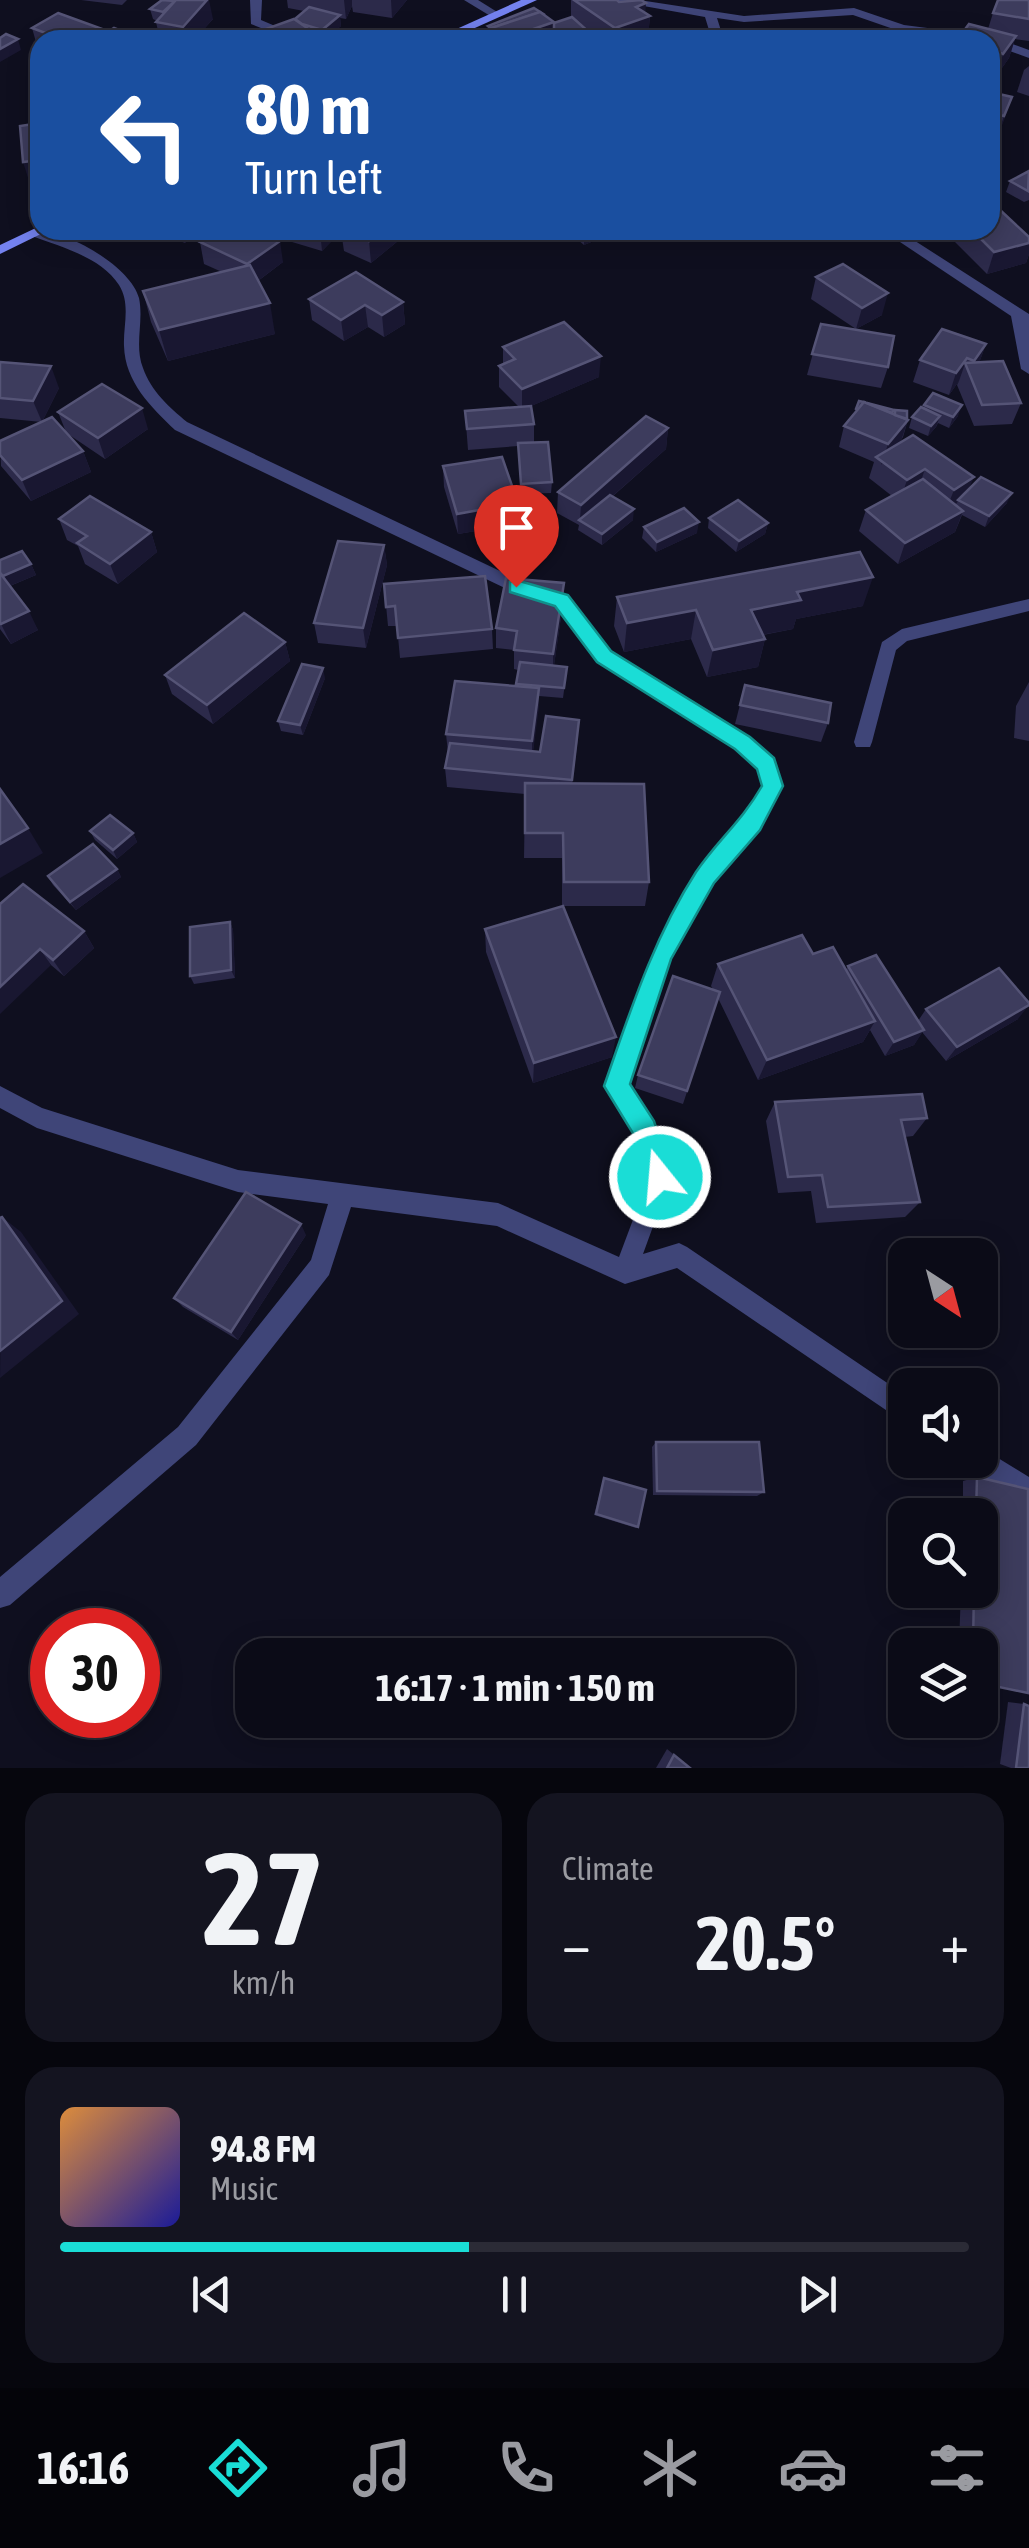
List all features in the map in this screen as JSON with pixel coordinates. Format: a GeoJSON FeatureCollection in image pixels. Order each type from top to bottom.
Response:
{"type":"FeatureCollection","features":[{"type":"Feature","properties":{"kind":"main road"},"geometry":{"type":"LineString","coordinates":[[461,30],[531,0]]}},
{"type":"Feature","properties":{"kind":"main road"},"geometry":{"type":"LineString","coordinates":[[0,250],[30,235]]}},
{"type":"Feature","properties":{"kind":"street"},"geometry":{"type":"LineString","coordinates":[[256,0],[255,22],[276,30]]}},
{"type":"Feature","properties":{"kind":"street"},"geometry":{"type":"LineString","coordinates":[[470,0],[496,15]]}},
{"type":"Feature","properties":{"kind":"street"},"geometry":{"type":"LineString","coordinates":[[616,0],[744,19],[854,10],[916,30]]}},
{"type":"Feature","properties":{"kind":"street"},"geometry":{"type":"LineString","coordinates":[[710,14],[715,30]]}},
{"type":"Feature","properties":{"kind":"street"},"geometry":{"type":"LineString","coordinates":[[1000,44],[1029,54]]}},
{"type":"Feature","properties":{"kind":"street"},"geometry":{"type":"LineString","coordinates":[[58,240],[100,260],[124,282],[135,305],[131,352],[148,396],[181,426],[516,587],[562,600],[604,656],[743,743],[767,764],[772,786],[752,824],[706,876],[660,956],[617,1086],[645,1130],[660,1177],[625,1272]]}},
{"type":"Feature","properties":{"kind":"street"},"geometry":{"type":"LineString","coordinates":[[904,240],[1024,318],[1029,369]]}},
{"type":"Feature","properties":{"kind":"street"},"geometry":{"type":"LineString","coordinates":[[863,742],[888,647],[902,636],[1029,605]]}},
{"type":"Feature","properties":{"kind":"street"},"geometry":{"type":"LineString","coordinates":[[0,1096],[38,1116],[238,1181],[498,1215],[625,1272],[679,1255],[888,1398]]}},
{"type":"Feature","properties":{"kind":"street"},"geometry":{"type":"LineString","coordinates":[[0,1595],[187,1436],[321,1267],[342,1194]]}},
{"type":"Feature","properties":{"kind":"street"},"geometry":{"type":"LineString","coordinates":[[998,1472],[1029,1492]]}},
{"type":"Feature","properties":{"kind":"building"},"geometry":{"type":"Polygon","coordinates":[[[162,0],[175,1],[163,12],[150,9],[162,0]]]}},
{"type":"Feature","properties":{"kind":"building"},"geometry":{"type":"Polygon","coordinates":[[[176,0],[207,0],[183,27],[156,22],[176,0]]]}},
{"type":"Feature","properties":{"kind":"building"},"geometry":{"type":"Polygon","coordinates":[[[574,0],[641,0],[646,3],[636,7],[650,16],[615,28],[574,0]]]}},
{"type":"Feature","properties":{"kind":"building"},"geometry":{"type":"Polygon","coordinates":[[[998,0],[1029,0],[1029,19],[993,13],[998,0]]]}},
{"type":"Feature","properties":{"kind":"building"},"geometry":{"type":"Polygon","coordinates":[[[309,7],[340,15],[322,30],[295,19],[309,7]]]}},
{"type":"Feature","properties":{"kind":"building"},"geometry":{"type":"Polygon","coordinates":[[[534,8],[545,15],[540,12],[488,26],[534,8]]]}},
{"type":"Feature","properties":{"kind":"building"},"geometry":{"type":"Polygon","coordinates":[[[540,12],[554,22],[530,30],[485,30],[540,12]]]}},
{"type":"Feature","properties":{"kind":"building"},"geometry":{"type":"Polygon","coordinates":[[[58,13],[105,30],[37,30],[32,28],[58,13]]]}},
{"type":"Feature","properties":{"kind":"building"},"geometry":{"type":"Polygon","coordinates":[[[572,17],[587,30],[554,30],[554,23],[572,17]]]}},
{"type":"Feature","properties":{"kind":"building"},"geometry":{"type":"Polygon","coordinates":[[[294,19],[310,30],[263,30],[294,19]]]}},
{"type":"Feature","properties":{"kind":"building"},"geometry":{"type":"Polygon","coordinates":[[[969,24],[992,30],[964,30],[969,24]]]}},
{"type":"Feature","properties":{"kind":"building"},"geometry":{"type":"Polygon","coordinates":[[[1000,32],[1016,36],[1000,53],[1000,32]]]}},
{"type":"Feature","properties":{"kind":"building"},"geometry":{"type":"Polygon","coordinates":[[[6,34],[18,39],[0,49],[0,38],[6,34]]]}},
{"type":"Feature","properties":{"kind":"building"},"geometry":{"type":"Polygon","coordinates":[[[1000,94],[1012,97],[1004,116],[1000,115],[1000,94]]]}},
{"type":"Feature","properties":{"kind":"building"},"geometry":{"type":"Polygon","coordinates":[[[30,124],[30,161],[23,162],[20,126],[30,124]]]}},
{"type":"Feature","properties":{"kind":"building"},"geometry":{"type":"Polygon","coordinates":[[[1029,171],[1028,191],[1010,181],[1029,171]]]}},
{"type":"Feature","properties":{"kind":"building"},"geometry":{"type":"Polygon","coordinates":[[[1000,210],[1029,237],[1029,243],[994,252],[982,240],[1000,240],[1000,210]]]}},
{"type":"Feature","properties":{"kind":"building"},"geometry":{"type":"Polygon","coordinates":[[[203,240],[280,241],[247,264],[200,242],[203,240]]]}},
{"type":"Feature","properties":{"kind":"building"},"geometry":{"type":"Polygon","coordinates":[[[843,264],[888,293],[862,308],[816,277],[843,264]]]}},
{"type":"Feature","properties":{"kind":"building"},"geometry":{"type":"Polygon","coordinates":[[[250,265],[270,303],[159,330],[143,291],[250,265]]]}},
{"type":"Feature","properties":{"kind":"building"},"geometry":{"type":"Polygon","coordinates":[[[356,272],[403,302],[382,315],[365,305],[341,320],[309,299],[356,272]]]}},
{"type":"Feature","properties":{"kind":"building"},"geometry":{"type":"Polygon","coordinates":[[[564,322],[601,356],[522,389],[499,366],[515,359],[503,347],[564,322]]]}},
{"type":"Feature","properties":{"kind":"building"},"geometry":{"type":"Polygon","coordinates":[[[821,324],[894,336],[888,367],[812,354],[821,324]]]}},
{"type":"Feature","properties":{"kind":"building"},"geometry":{"type":"Polygon","coordinates":[[[942,329],[986,344],[974,361],[967,358],[956,373],[920,360],[942,329]]]}},
{"type":"Feature","properties":{"kind":"building"},"geometry":{"type":"Polygon","coordinates":[[[1003,361],[1021,403],[982,405],[965,363],[1003,361]]]}},
{"type":"Feature","properties":{"kind":"building"},"geometry":{"type":"Polygon","coordinates":[[[0,362],[51,366],[33,401],[0,398],[0,362]]]}},
{"type":"Feature","properties":{"kind":"building"},"geometry":{"type":"Polygon","coordinates":[[[102,384],[142,408],[98,438],[58,412],[102,384]]]}},
{"type":"Feature","properties":{"kind":"building"},"geometry":{"type":"Polygon","coordinates":[[[933,393],[962,405],[953,417],[924,405],[933,393]]]}},
{"type":"Feature","properties":{"kind":"building"},"geometry":{"type":"Polygon","coordinates":[[[864,402],[908,420],[888,444],[844,426],[864,402]]]}},
{"type":"Feature","properties":{"kind":"building"},"geometry":{"type":"Polygon","coordinates":[[[531,406],[534,424],[467,429],[465,411],[531,406]]]}},
{"type":"Feature","properties":{"kind":"building"},"geometry":{"type":"Polygon","coordinates":[[[921,407],[940,416],[931,426],[912,417],[921,407]]]}},
{"type":"Feature","properties":{"kind":"building"},"geometry":{"type":"Polygon","coordinates":[[[895,410],[907,411],[907,419],[895,415],[895,410]]]}},
{"type":"Feature","properties":{"kind":"building"},"geometry":{"type":"Polygon","coordinates":[[[646,416],[668,428],[581,505],[558,492],[646,416]]]}},
{"type":"Feature","properties":{"kind":"building"},"geometry":{"type":"Polygon","coordinates":[[[52,417],[83,451],[22,480],[0,455],[0,441],[52,417]]]}},
{"type":"Feature","properties":{"kind":"building"},"geometry":{"type":"Polygon","coordinates":[[[913,435],[974,477],[954,490],[925,469],[907,480],[876,457],[913,435]]]}},
{"type":"Feature","properties":{"kind":"building"},"geometry":{"type":"Polygon","coordinates":[[[548,442],[552,482],[521,484],[518,443],[548,442]]]}},
{"type":"Feature","properties":{"kind":"building"},"geometry":{"type":"Polygon","coordinates":[[[502,457],[518,503],[457,514],[443,466],[502,457]]]}},
{"type":"Feature","properties":{"kind":"building"},"geometry":{"type":"Polygon","coordinates":[[[981,477],[1012,493],[989,516],[958,500],[981,477]]]}},
{"type":"Feature","properties":{"kind":"building"},"geometry":{"type":"Polygon","coordinates":[[[923,479],[963,511],[905,543],[866,510],[923,479]]]}},
{"type":"Feature","properties":{"kind":"building"},"geometry":{"type":"Polygon","coordinates":[[[610,495],[634,509],[602,534],[579,520],[610,495]]]}},
{"type":"Feature","properties":{"kind":"building"},"geometry":{"type":"Polygon","coordinates":[[[90,496],[151,532],[110,564],[77,543],[87,536],[59,519],[90,496]]]}},
{"type":"Feature","properties":{"kind":"building"},"geometry":{"type":"Polygon","coordinates":[[[738,500],[768,523],[739,541],[709,518],[738,500]]]}},
{"type":"Feature","properties":{"kind":"building"},"geometry":{"type":"Polygon","coordinates":[[[684,508],[699,522],[657,542],[644,527],[684,508]]]}},
{"type":"Feature","properties":{"kind":"building"},"geometry":{"type":"Polygon","coordinates":[[[338,541],[384,545],[363,628],[314,623],[338,541]]]}},
{"type":"Feature","properties":{"kind":"building"},"geometry":{"type":"Polygon","coordinates":[[[22,551],[31,564],[3,576],[0,560],[22,551]]]}},
{"type":"Feature","properties":{"kind":"building"},"geometry":{"type":"Polygon","coordinates":[[[860,552],[873,577],[797,592],[801,600],[751,610],[765,639],[713,650],[696,610],[627,623],[617,597],[860,552]]]}},
{"type":"Feature","properties":{"kind":"building"},"geometry":{"type":"Polygon","coordinates":[[[0,573],[29,611],[1,624],[0,623],[0,573]]]}},
{"type":"Feature","properties":{"kind":"building"},"geometry":{"type":"Polygon","coordinates":[[[485,576],[492,629],[398,638],[395,606],[386,607],[384,584],[485,576]]]}},
{"type":"Feature","properties":{"kind":"building"},"geometry":{"type":"Polygon","coordinates":[[[506,578],[564,583],[553,654],[514,650],[517,631],[496,628],[506,578]]]}},
{"type":"Feature","properties":{"kind":"building"},"geometry":{"type":"Polygon","coordinates":[[[244,613],[285,642],[207,705],[165,675],[244,613]]]}},
{"type":"Feature","properties":{"kind":"building"},"geometry":{"type":"Polygon","coordinates":[[[520,662],[567,667],[564,688],[516,684],[520,662]]]}},
{"type":"Feature","properties":{"kind":"building"},"geometry":{"type":"Polygon","coordinates":[[[302,664],[323,668],[300,725],[278,721],[302,664]]]}},
{"type":"Feature","properties":{"kind":"building"},"geometry":{"type":"Polygon","coordinates":[[[455,681],[539,688],[532,741],[446,734],[455,681]]]}},
{"type":"Feature","properties":{"kind":"building"},"geometry":{"type":"Polygon","coordinates":[[[745,685],[831,703],[828,723],[740,705],[745,685]]]}},
{"type":"Feature","properties":{"kind":"building"},"geometry":{"type":"Polygon","coordinates":[[[546,716],[579,720],[572,780],[445,768],[450,743],[540,752],[546,716]]]}},
{"type":"Feature","properties":{"kind":"building"},"geometry":{"type":"Polygon","coordinates":[[[525,783],[644,784],[649,882],[564,882],[563,833],[525,833],[525,783]]]}},
{"type":"Feature","properties":{"kind":"building"},"geometry":{"type":"Polygon","coordinates":[[[0,789],[28,828],[0,844],[0,789]]]}},
{"type":"Feature","properties":{"kind":"building"},"geometry":{"type":"Polygon","coordinates":[[[110,815],[133,833],[113,850],[90,831],[110,815]]]}},
{"type":"Feature","properties":{"kind":"building"},"geometry":{"type":"Polygon","coordinates":[[[93,844],[117,869],[70,902],[48,876],[93,844]]]}},
{"type":"Feature","properties":{"kind":"building"},"geometry":{"type":"Polygon","coordinates":[[[23,884],[84,931],[53,960],[40,949],[0,987],[0,904],[23,884]]]}},
{"type":"Feature","properties":{"kind":"building"},"geometry":{"type":"Polygon","coordinates":[[[563,906],[616,1037],[534,1063],[485,929],[563,906]]]}},
{"type":"Feature","properties":{"kind":"building"},"geometry":{"type":"Polygon","coordinates":[[[230,922],[231,970],[190,976],[190,927],[230,922]]]}},
{"type":"Feature","properties":{"kind":"building"},"geometry":{"type":"Polygon","coordinates":[[[802,935],[813,954],[833,947],[875,1021],[767,1060],[718,964],[802,935]]]}},
{"type":"Feature","properties":{"kind":"building"},"geometry":{"type":"Polygon","coordinates":[[[876,955],[924,1030],[894,1042],[848,966],[876,955]]]}},
{"type":"Feature","properties":{"kind":"building"},"geometry":{"type":"Polygon","coordinates":[[[999,968],[1029,1005],[957,1047],[926,1009],[999,968]]]}},
{"type":"Feature","properties":{"kind":"building"},"geometry":{"type":"Polygon","coordinates":[[[673,976],[720,992],[687,1091],[638,1075],[673,976]]]}},
{"type":"Feature","properties":{"kind":"building"},"geometry":{"type":"Polygon","coordinates":[[[922,1094],[927,1118],[901,1120],[920,1202],[828,1207],[822,1175],[788,1177],[775,1102],[922,1094]]]}},
{"type":"Feature","properties":{"kind":"building"},"geometry":{"type":"Polygon","coordinates":[[[246,1192],[301,1224],[231,1332],[174,1298],[246,1192]]]}},
{"type":"Feature","properties":{"kind":"building"},"geometry":{"type":"Polygon","coordinates":[[[0,1218],[62,1301],[0,1351],[0,1218]]]}},
{"type":"Feature","properties":{"kind":"building"},"geometry":{"type":"Polygon","coordinates":[[[656,1442],[759,1442],[764,1492],[657,1491],[656,1442]]]}},
{"type":"Feature","properties":{"kind":"building"},"geometry":{"type":"Polygon","coordinates":[[[604,1478],[646,1490],[638,1527],[596,1514],[604,1478]]]}},
{"type":"Feature","properties":{"kind":"building"},"geometry":{"type":"Polygon","coordinates":[[[977,1478],[1028,1489],[1028,1693],[998,1687],[998,1628],[973,1628],[974,1608],[998,1608],[998,1498],[976,1498],[977,1478]]]}},
{"type":"Feature","properties":{"kind":"building"},"geometry":{"type":"Polygon","coordinates":[[[1024,1704],[1029,1706],[1029,1768],[1016,1768],[1024,1704]]]}},
{"type":"Feature","properties":{"kind":"building"},"geometry":{"type":"Polygon","coordinates":[[[674,1755],[690,1768],[667,1768],[674,1755]]]}},
{"type":"Feature","properties":{"kind":"route"},"geometry":{"type":"LineString","coordinates":[[516,587],[562,600],[604,656],[743,743],[767,764],[772,786],[752,824],[706,876],[660,956],[617,1086],[645,1130],[660,1177]]}}]}
